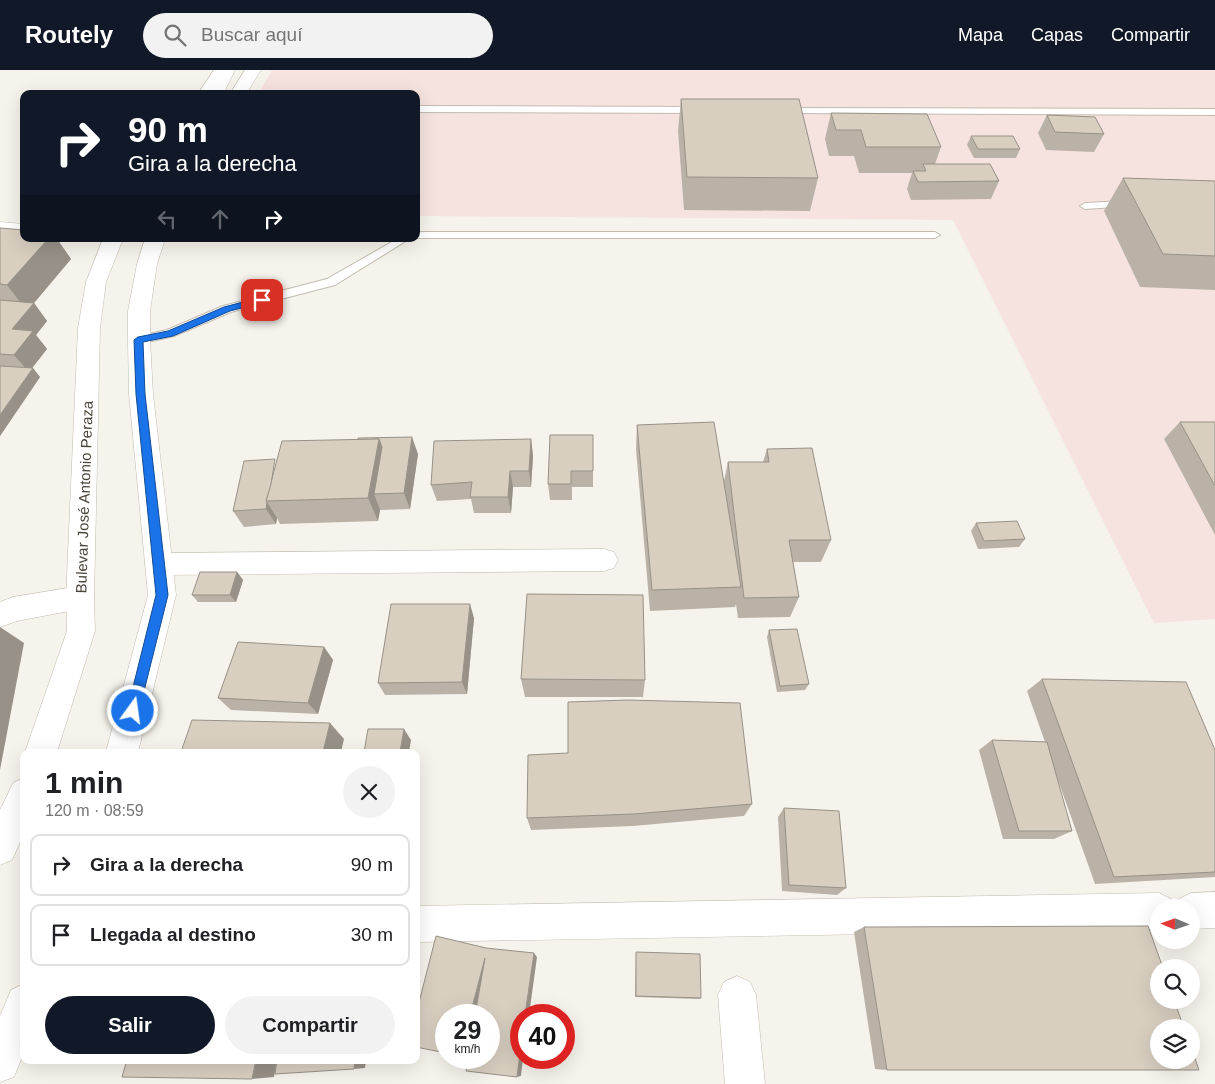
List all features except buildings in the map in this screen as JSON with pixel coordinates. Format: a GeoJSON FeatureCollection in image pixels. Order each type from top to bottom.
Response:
{"type":"FeatureCollection","features":[{"type":"Feature","properties":{"kind":"street"},"geometry":{"type":"LineString","coordinates":[[209,90],[222,70]]}},
{"type":"Feature","properties":{"kind":"street"},"geometry":{"type":"LineString","coordinates":[[217,90],[227,70]]}},
{"type":"Feature","properties":{"kind":"street"},"geometry":{"type":"LineString","coordinates":[[240,90],[253,70]]}},
{"type":"Feature","properties":{"kind":"street"},"geometry":{"type":"LineString","coordinates":[[0,228],[20,230]]}},
{"type":"Feature","properties":{"kind":"street","name":"Bulevar José Antonio Peraza"},"geometry":{"type":"LineString","coordinates":[[42,749],[81,631],[80,598],[88,343],[95,280],[103,256],[111,242]]}},
{"type":"Feature","properties":{"kind":"street"},"geometry":{"type":"LineString","coordinates":[[123,749],[162,595],[140,394],[138,340],[147,264],[155,242]]}},
{"type":"Feature","properties":{"kind":"street"},"geometry":{"type":"LineString","coordinates":[[158,564],[604,560]]}},
{"type":"Feature","properties":{"kind":"street"},"geometry":{"type":"LineString","coordinates":[[0,615],[13,609],[80,598]]}},
{"type":"Feature","properties":{"kind":"street"},"geometry":{"type":"LineString","coordinates":[[0,848],[20,803]]}},
{"type":"Feature","properties":{"kind":"street"},"geometry":{"type":"LineString","coordinates":[[1200,911],[1215,910]]}},
{"type":"Feature","properties":{"kind":"street"},"geometry":{"type":"LineString","coordinates":[[420,924],[1150,911]]}},
{"type":"Feature","properties":{"kind":"street"},"geometry":{"type":"LineString","coordinates":[[737,995],[745,1084]]}},
{"type":"Feature","properties":{"kind":"street"},"geometry":{"type":"LineString","coordinates":[[0,1063],[20,1013]]}},
{"type":"Feature","properties":{"kind":"lane"},"geometry":{"type":"LineString","coordinates":[[420,110],[706,110]]}},
{"type":"Feature","properties":{"kind":"lane"},"geometry":{"type":"LineString","coordinates":[[776,111],[1215,112]]}},
{"type":"Feature","properties":{"kind":"lane"},"geometry":{"type":"LineString","coordinates":[[1086,206],[1135,204]]}},
{"type":"Feature","properties":{"kind":"lane"},"geometry":{"type":"LineString","coordinates":[[420,235],[935,235]]}},
{"type":"Feature","properties":{"kind":"lane"},"geometry":{"type":"LineString","coordinates":[[138,340],[170,333],[228,309],[331,282],[399,242]]}},
{"type":"Feature","properties":{"kind":"shaded area"},"geometry":{"type":"Polygon","coordinates":[[[272,70],[1215,70],[1215,619],[1154,623],[953,220],[420,216],[420,90],[260,90],[272,70]]]}},
{"type":"Feature","properties":{"kind":"route"},"geometry":{"type":"LineString","coordinates":[[133,711],[162,595],[140,394],[138,340],[170,333],[228,309],[262,300]]}}]}
